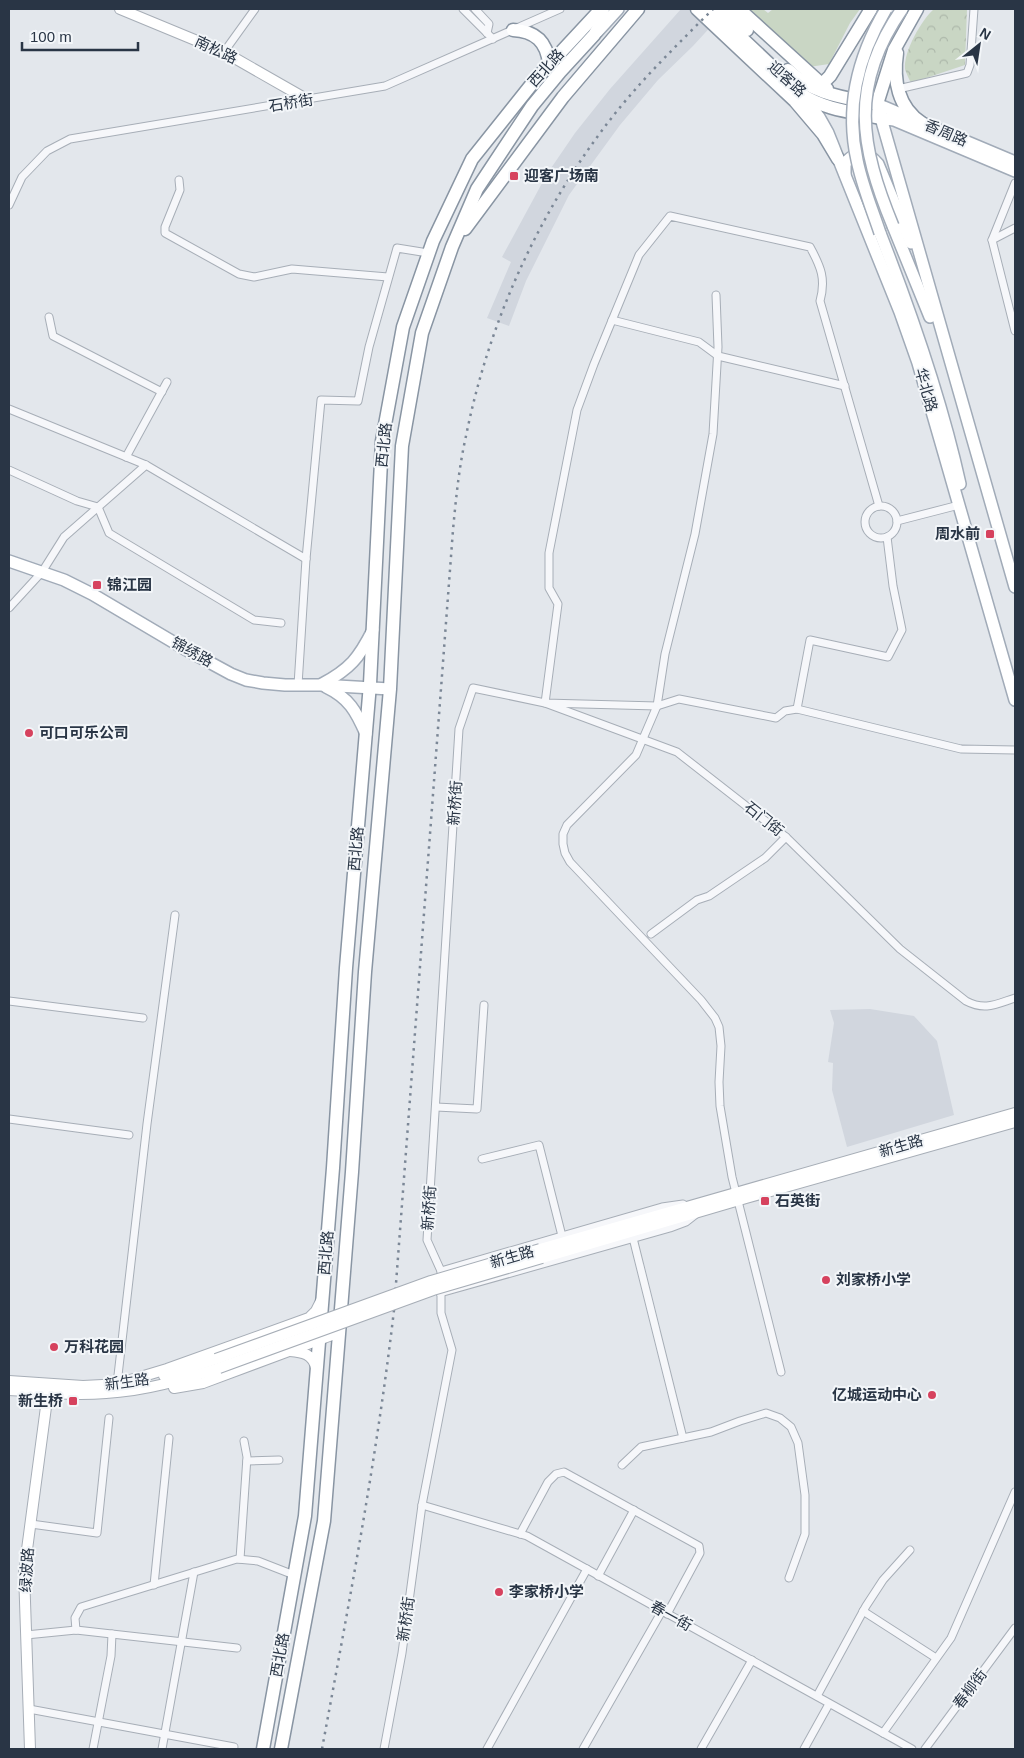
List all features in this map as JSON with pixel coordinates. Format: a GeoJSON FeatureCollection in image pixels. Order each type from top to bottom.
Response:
{"type":"FeatureCollection","features":[{"type":"Feature","properties":{"kind":"highway"},"geometry":{"type":"LineString","coordinates":[[594,35],[600,25],[602,9]]}},
{"type":"Feature","properties":{"kind":"highway","name":"西北路"},"geometry":{"type":"LineString","coordinates":[[281,1749],[324,1521],[337,1367],[329,1336],[315,1320],[322,1297],[346,968],[370,688],[382,441],[403,328],[428,253],[472,159],[519,98],[602,9]]}},
{"type":"Feature","properties":{"kind":"highway"},"geometry":{"type":"LineString","coordinates":[[697,9],[795,101],[823,134],[838,159]]}},
{"type":"Feature","properties":{"kind":"highway","name":"迎客路"},"geometry":{"type":"LineString","coordinates":[[711,9],[806,84],[810,100],[829,108],[881,118]]}},
{"type":"Feature","properties":{"kind":"highway","name":"迎客路"},"geometry":{"type":"LineString","coordinates":[[724,9],[798,79],[806,84],[826,94],[877,104]]}},
{"type":"Feature","properties":{"kind":"highway"},"geometry":{"type":"LineString","coordinates":[[740,9],[806,84],[813,86],[821,85],[830,76],[871,9]]}},
{"type":"Feature","properties":{"kind":"highway"},"geometry":{"type":"LineString","coordinates":[[881,118],[877,104],[889,61],[899,38],[917,9]]}},
{"type":"Feature","properties":{"kind":"highway"},"geometry":{"type":"LineString","coordinates":[[452,247],[563,97],[635,12]]}},
{"type":"Feature","properties":{"kind":"highway"},"geometry":{"type":"LineString","coordinates":[[513,30],[524,30],[543,43],[548,53],[549,64]]}},
{"type":"Feature","properties":{"kind":"highway","name":"西北路"},"geometry":{"type":"LineString","coordinates":[[263,1749],[305,1516],[317,1369],[329,1336],[352,1172],[366,972],[390,689],[402,446],[422,333],[452,247],[477,189],[532,106],[594,35]]}},
{"type":"Feature","properties":{"kind":"highway"},"geometry":{"type":"LineString","coordinates":[[899,38],[896,68],[898,89],[904,107],[916,125]]}},
{"type":"Feature","properties":{"kind":"highway"},"geometry":{"type":"LineString","coordinates":[[806,84],[835,67]]}},
{"type":"Feature","properties":{"kind":"highway"},"geometry":{"type":"LineString","coordinates":[[821,85],[837,97]]}},
{"type":"Feature","properties":{"kind":"main road","name":"南松路"},"geometry":{"type":"LineString","coordinates":[[120,9],[224,52],[308,100]]}},
{"type":"Feature","properties":{"kind":"main road","name":"西北路"},"geometry":{"type":"LineString","coordinates":[[594,35],[618,9]]}},
{"type":"Feature","properties":{"kind":"main road","name":"华北路"},"geometry":{"type":"LineString","coordinates":[[886,9],[863,54],[853,89],[852,133],[857,161],[880,234],[912,317],[926,360],[960,482],[968,537]]}},
{"type":"Feature","properties":{"kind":"main road"},"geometry":{"type":"LineString","coordinates":[[902,9],[877,55],[866,95],[864,118],[868,150],[874,174],[893,226],[926,302],[974,469],[993,508]]}},
{"type":"Feature","properties":{"kind":"main road","name":"华北路"},"geometry":{"type":"LineString","coordinates":[[806,84],[900,312],[918,363],[1015,700]]}},
{"type":"Feature","properties":{"kind":"main road","name":"香周路"},"geometry":{"type":"LineString","coordinates":[[877,104],[916,125],[1015,171]]}},
{"type":"Feature","properties":{"kind":"main road"},"geometry":{"type":"LineString","coordinates":[[881,118],[1015,587]]}},
{"type":"Feature","properties":{"kind":"main road","name":"香周路"},"geometry":{"type":"LineString","coordinates":[[881,118],[916,125],[1015,162]]}},
{"type":"Feature","properties":{"kind":"main road"},"geometry":{"type":"LineString","coordinates":[[891,153],[892,142],[896,133],[904,127],[916,125]]}},
{"type":"Feature","properties":{"kind":"main road"},"geometry":{"type":"LineString","coordinates":[[845,177],[845,164],[853,155],[867,155],[878,164],[931,294]]}},
{"type":"Feature","properties":{"kind":"main road","name":"锦绣路"},"geometry":{"type":"LineString","coordinates":[[9,561],[64,580],[92,594],[185,649],[246,680],[263,683],[390,689]]}},
{"type":"Feature","properties":{"kind":"main road"},"geometry":{"type":"LineString","coordinates":[[320,685],[339,675],[352,664],[361,653],[373,630]]}},
{"type":"Feature","properties":{"kind":"main road"},"geometry":{"type":"LineString","coordinates":[[320,685],[338,693],[349,702],[366,734]]}},
{"type":"Feature","properties":{"kind":"main road","name":"新生路"},"geometry":{"type":"LineString","coordinates":[[9,1390],[105,1394],[169,1384],[217,1363],[431,1280],[541,1254],[1015,1113]]}},
{"type":"Feature","properties":{"kind":"main road","name":"新生路"},"geometry":{"type":"LineString","coordinates":[[737,1197],[1015,1122]]}},
{"type":"Feature","properties":{"kind":"main road"},"geometry":{"type":"LineString","coordinates":[[117,1384],[315,1320]]}},
{"type":"Feature","properties":{"kind":"main road"},"geometry":{"type":"LineString","coordinates":[[148,1388],[170,1389],[203,1383],[329,1336]]}},
{"type":"Feature","properties":{"kind":"main road"},"geometry":{"type":"LineString","coordinates":[[286,1351],[302,1352],[309,1355],[314,1360],[317,1369]]}},
{"type":"Feature","properties":{"kind":"main road","name":"新生路"},"geometry":{"type":"LineString","coordinates":[[9,1381],[84,1386],[117,1384],[166,1376],[217,1363]]}},
{"type":"Feature","properties":{"kind":"main road","name":"绿波路"},"geometry":{"type":"LineString","coordinates":[[30,1749],[24,1572],[48,1392]]}},
{"type":"Feature","properties":{"kind":"street"},"geometry":{"type":"LineString","coordinates":[[224,52],[255,9]]}},
{"type":"Feature","properties":{"kind":"street"},"geometry":{"type":"LineString","coordinates":[[462,9],[490,36]]}},
{"type":"Feature","properties":{"kind":"street"},"geometry":{"type":"LineString","coordinates":[[475,9],[489,24],[490,36]]}},
{"type":"Feature","properties":{"kind":"street","name":"石桥街"},"geometry":{"type":"LineString","coordinates":[[9,205],[22,177],[48,151],[70,139],[385,86],[490,36],[513,30],[560,9]]}},
{"type":"Feature","properties":{"kind":"street"},"geometry":{"type":"LineString","coordinates":[[898,89],[967,73],[970,65],[974,9]]}},
{"type":"Feature","properties":{"kind":"street"},"geometry":{"type":"LineString","coordinates":[[179,180],[180,190],[165,227],[165,233],[240,274],[254,277],[292,270],[388,277]]}},
{"type":"Feature","properties":{"kind":"street"},"geometry":{"type":"LineString","coordinates":[[1015,183],[992,240],[1015,331]]}},
{"type":"Feature","properties":{"kind":"street"},"geometry":{"type":"LineString","coordinates":[[879,506],[820,301],[824,286],[819,262],[810,247],[670,216],[640,255],[577,410],[549,553],[549,588],[558,604],[545,703],[657,706],[679,699],[776,718],[785,711],[797,709],[961,749],[1015,750]]}},
{"type":"Feature","properties":{"kind":"street"},"geometry":{"type":"LineString","coordinates":[[992,240],[1015,228]]}},
{"type":"Feature","properties":{"kind":"street"},"geometry":{"type":"LineString","coordinates":[[298,685],[306,559],[320,400],[358,401],[369,347],[397,248],[428,253]]}},
{"type":"Feature","properties":{"kind":"street"},"geometry":{"type":"LineString","coordinates":[[716,295],[718,356],[713,434],[695,534],[665,654],[657,706],[636,755],[572,818],[564,834],[563,844],[570,862],[701,1000],[715,1018],[721,1036],[720,1106],[737,1197],[782,1372]]}},
{"type":"Feature","properties":{"kind":"street"},"geometry":{"type":"LineString","coordinates":[[49,317],[53,336],[162,392]]}},
{"type":"Feature","properties":{"kind":"street"},"geometry":{"type":"LineString","coordinates":[[612,320],[699,342],[718,356],[844,386]]}},
{"type":"Feature","properties":{"kind":"street"},"geometry":{"type":"LineString","coordinates":[[126,457],[167,382]]}},
{"type":"Feature","properties":{"kind":"street"},"geometry":{"type":"LineString","coordinates":[[9,409],[146,465],[306,559]]}},
{"type":"Feature","properties":{"kind":"street"},"geometry":{"type":"LineString","coordinates":[[9,608],[42,572],[64,537],[146,465]]}},
{"type":"Feature","properties":{"kind":"street"},"geometry":{"type":"LineString","coordinates":[[9,470],[77,501],[98,507]]}},
{"type":"Feature","properties":{"kind":"street"},"geometry":{"type":"LineString","coordinates":[[898,521],[959,505]]}},
{"type":"Feature","properties":{"kind":"street"},"geometry":{"type":"LineString","coordinates":[[879,506],[889,508],[898,521],[895,531],[882,538],[872,535],[866,526],[866,516],[870,511],[879,506]]}},
{"type":"Feature","properties":{"kind":"street"},"geometry":{"type":"LineString","coordinates":[[98,507],[109,533],[254,620],[281,624]]}},
{"type":"Feature","properties":{"kind":"street"},"geometry":{"type":"LineString","coordinates":[[797,709],[810,640],[888,657],[902,630],[893,586],[887,537]]}},
{"type":"Feature","properties":{"kind":"street","name":"石门街"},"geometry":{"type":"LineString","coordinates":[[473,688],[545,703],[677,752],[786,836],[900,949],[966,1001],[975,1006],[985,1008],[1015,998]]}},
{"type":"Feature","properties":{"kind":"street","name":"新桥街"},"geometry":{"type":"LineString","coordinates":[[384,1749],[402,1653],[422,1505],[452,1350],[441,1313],[441,1271],[427,1240],[459,730],[473,688]]}},
{"type":"Feature","properties":{"kind":"street"},"geometry":{"type":"LineString","coordinates":[[651,934],[697,900],[709,896],[765,858],[786,836]]}},
{"type":"Feature","properties":{"kind":"street"},"geometry":{"type":"LineString","coordinates":[[117,1384],[147,1124],[175,915]]}},
{"type":"Feature","properties":{"kind":"street"},"geometry":{"type":"LineString","coordinates":[[9,1001],[142,1018]]}},
{"type":"Feature","properties":{"kind":"street"},"geometry":{"type":"LineString","coordinates":[[436,1107],[477,1109],[484,1005]]}},
{"type":"Feature","properties":{"kind":"street"},"geometry":{"type":"LineString","coordinates":[[9,1119],[129,1135]]}},
{"type":"Feature","properties":{"kind":"street"},"geometry":{"type":"LineString","coordinates":[[482,1159],[538,1144],[562,1236]]}},
{"type":"Feature","properties":{"kind":"street"},"geometry":{"type":"LineString","coordinates":[[441,1271],[662,1207],[699,1208]]}},
{"type":"Feature","properties":{"kind":"street"},"geometry":{"type":"LineString","coordinates":[[440,1293],[678,1225],[699,1208]]}},
{"type":"Feature","properties":{"kind":"street"},"geometry":{"type":"LineString","coordinates":[[633,1238],[683,1438]]}},
{"type":"Feature","properties":{"kind":"street"},"geometry":{"type":"LineString","coordinates":[[622,1465],[641,1447],[711,1432],[740,1420],[766,1413],[780,1418],[791,1427],[798,1443],[805,1495],[805,1534],[790,1578]]}},
{"type":"Feature","properties":{"kind":"street"},"geometry":{"type":"LineString","coordinates":[[31,1524],[97,1533],[109,1418]]}},
{"type":"Feature","properties":{"kind":"street"},"geometry":{"type":"LineString","coordinates":[[154,1585],[169,1438]]}},
{"type":"Feature","properties":{"kind":"street"},"geometry":{"type":"LineString","coordinates":[[240,1559],[247,1461],[244,1441]]}},
{"type":"Feature","properties":{"kind":"street"},"geometry":{"type":"LineString","coordinates":[[247,1461],[279,1460]]}},
{"type":"Feature","properties":{"kind":"street"},"geometry":{"type":"LineString","coordinates":[[520,1534],[548,1482],[556,1474],[564,1472],[699,1546],[700,1554],[583,1749]]}},
{"type":"Feature","properties":{"kind":"street"},"geometry":{"type":"LineString","coordinates":[[883,1733],[951,1638],[1015,1492]]}},
{"type":"Feature","properties":{"kind":"street","name":"春一街"},"geometry":{"type":"LineString","coordinates":[[422,1505],[527,1536],[912,1749]]}},
{"type":"Feature","properties":{"kind":"street"},"geometry":{"type":"LineString","coordinates":[[598,1576],[634,1510]]}},
{"type":"Feature","properties":{"kind":"street"},"geometry":{"type":"LineString","coordinates":[[817,1696],[863,1611],[883,1580],[910,1550]]}},
{"type":"Feature","properties":{"kind":"street"},"geometry":{"type":"LineString","coordinates":[[76,1630],[75,1618],[81,1607],[237,1559],[258,1561],[294,1575]]}},
{"type":"Feature","properties":{"kind":"street"},"geometry":{"type":"LineString","coordinates":[[487,1749],[586,1569]]}},
{"type":"Feature","properties":{"kind":"street"},"geometry":{"type":"LineString","coordinates":[[162,1749],[194,1572]]}},
{"type":"Feature","properties":{"kind":"street"},"geometry":{"type":"LineString","coordinates":[[863,1611],[936,1658]]}},
{"type":"Feature","properties":{"kind":"street","name":"春柳街"},"geometry":{"type":"LineString","coordinates":[[925,1749],[1015,1628]]}},
{"type":"Feature","properties":{"kind":"street"},"geometry":{"type":"LineString","coordinates":[[26,1634],[76,1630],[237,1648]]}},
{"type":"Feature","properties":{"kind":"street"},"geometry":{"type":"LineString","coordinates":[[93,1749],[111,1656],[112,1634]]}},
{"type":"Feature","properties":{"kind":"street"},"geometry":{"type":"LineString","coordinates":[[701,1749],[752,1660]]}},
{"type":"Feature","properties":{"kind":"street"},"geometry":{"type":"LineString","coordinates":[[804,1749],[829,1704]]}},
{"type":"Feature","properties":{"kind":"street"},"geometry":{"type":"LineString","coordinates":[[29,1709],[234,1747]]}},
{"type":"Feature","properties":{"kind":"shaded area"},"geometry":{"type":"Polygon","coordinates":[[[681,9],[727,9],[658,80],[620,125],[569,195],[526,281],[509,326],[487,318],[511,262],[502,257],[547,174],[575,133],[610,89],[681,9]]]}},
{"type":"Feature","properties":{"kind":"shaded area"},"geometry":{"type":"Polygon","coordinates":[[[870,1009],[914,1016],[937,1041],[954,1115],[847,1147],[832,1090],[833,1063],[828,1062],[834,1023],[830,1010],[870,1009]]]}},
{"type":"Feature","properties":{"kind":"green space"},"geometry":{"type":"Polygon","coordinates":[[[747,9],[763,9],[768,13],[773,9],[860,9],[850,23],[829,64],[809,67],[747,9]]]}},
{"type":"Feature","properties":{"kind":"green space"},"geometry":{"type":"Polygon","coordinates":[[[934,9],[967,9],[965,65],[911,83],[905,69],[907,54],[919,28],[934,9]]]}},
{"type":"Feature","properties":{"kind":"railway"},"geometry":{"type":"LineString","coordinates":[[322,1749],[371,1475],[394,1310],[453,530],[466,436],[489,348],[505,306],[522,264],[565,185],[590,147],[628,97],[713,9]]}},
{"type":"Feature","properties":{"kind":"place","name":"迎客广场南"},"geometry":{"type":"Point","coordinates":[514,176]}},
{"type":"Feature","properties":{"kind":"place","name":"周水前"},"geometry":{"type":"Point","coordinates":[990,534]}},
{"type":"Feature","properties":{"kind":"place","name":"锦江园"},"geometry":{"type":"Point","coordinates":[97,585]}},
{"type":"Feature","properties":{"kind":"place","name":"可口可乐公司"},"geometry":{"type":"Point","coordinates":[29,733]}},
{"type":"Feature","properties":{"kind":"place","name":"石英街"},"geometry":{"type":"Point","coordinates":[765,1201]}},
{"type":"Feature","properties":{"kind":"place","name":"刘家桥小学"},"geometry":{"type":"Point","coordinates":[826,1280]}},
{"type":"Feature","properties":{"kind":"place","name":"万科花园"},"geometry":{"type":"Point","coordinates":[54,1347]}},
{"type":"Feature","properties":{"kind":"place","name":"亿城运动中心"},"geometry":{"type":"Point","coordinates":[932,1395]}},
{"type":"Feature","properties":{"kind":"place","name":"新生桥"},"geometry":{"type":"Point","coordinates":[73,1401]}},
{"type":"Feature","properties":{"kind":"place","name":"李家桥小学"},"geometry":{"type":"Point","coordinates":[499,1592]}}]}
